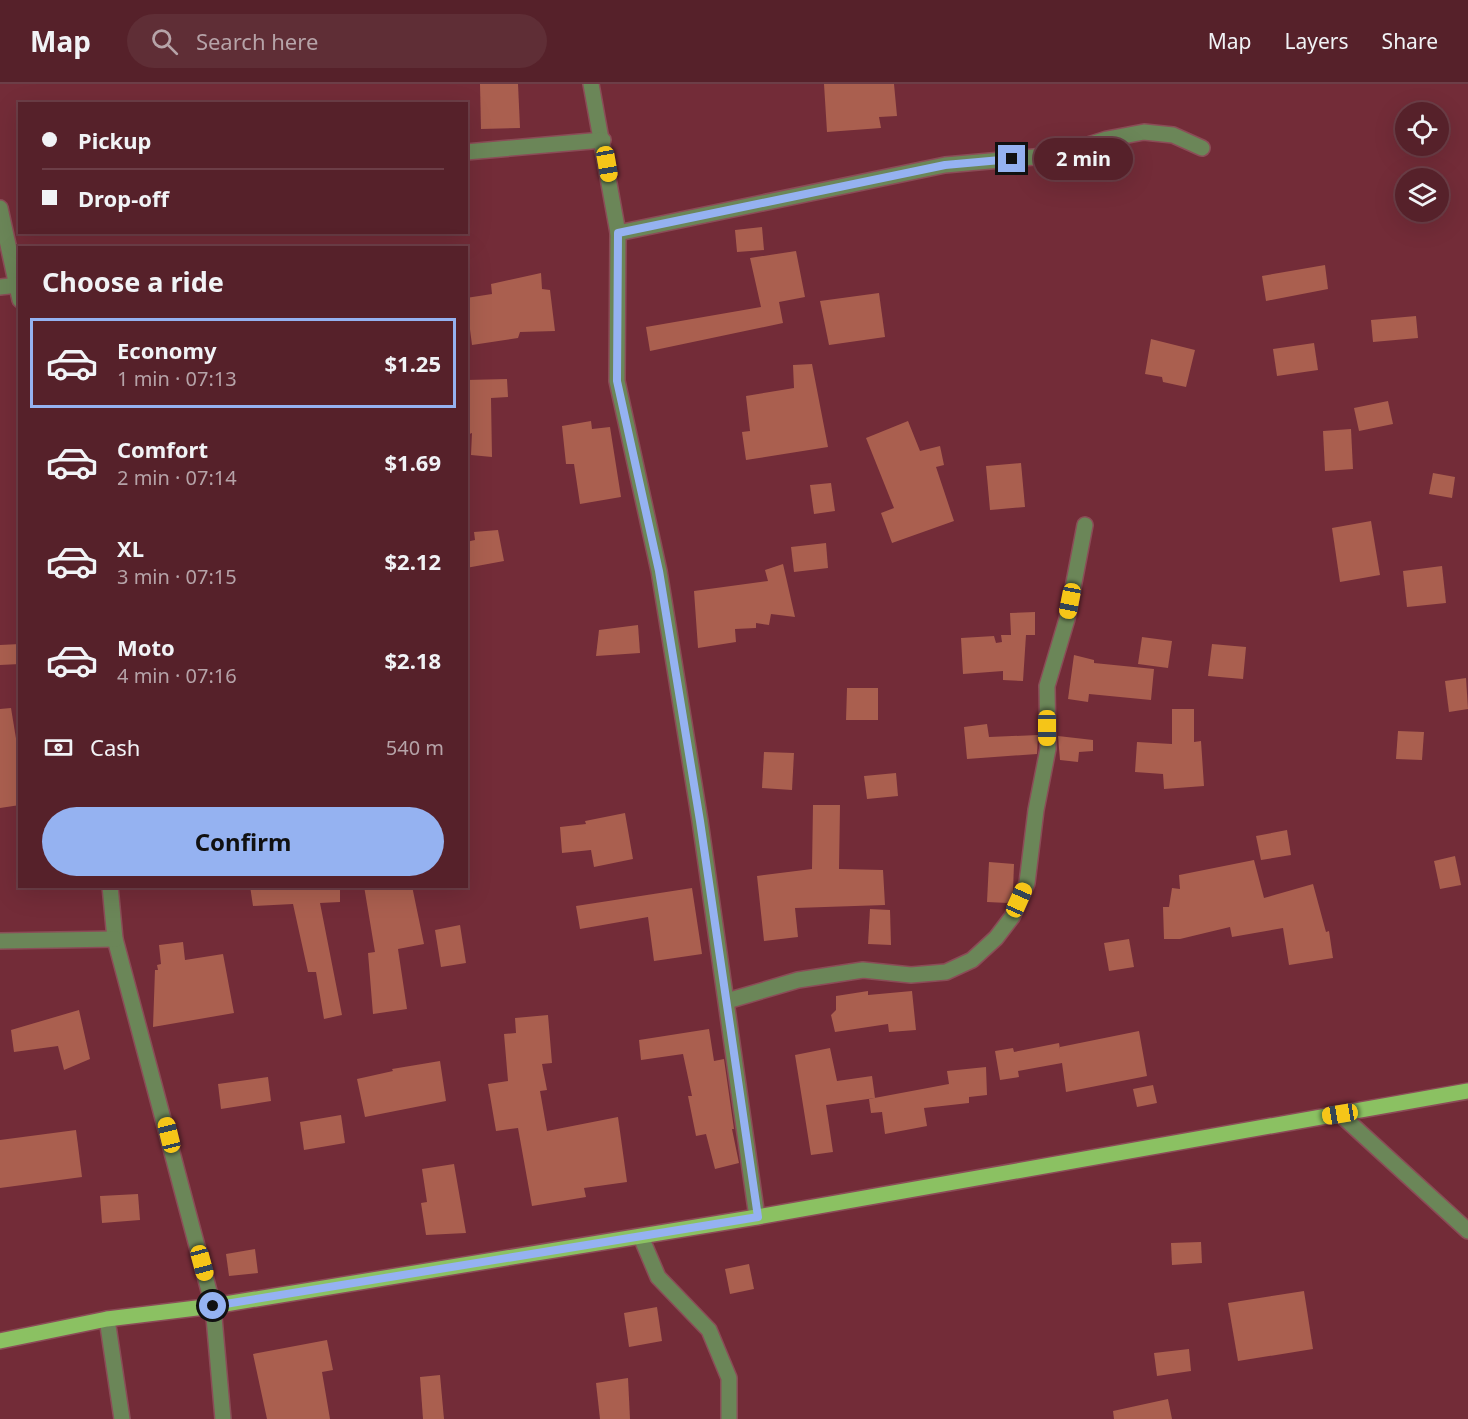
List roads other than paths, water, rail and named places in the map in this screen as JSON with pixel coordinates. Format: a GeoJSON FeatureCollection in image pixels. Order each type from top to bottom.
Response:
{"type":"FeatureCollection","features":[{"type":"Feature","properties":{"kind":"main road"},"geometry":{"type":"LineString","coordinates":[[0,1341],[107,1319],[213,1306],[758,1217],[1468,1091]]}},
{"type":"Feature","properties":{"kind":"street"},"geometry":{"type":"LineString","coordinates":[[591,84],[618,233],[617,381],[659,571],[727,1002],[758,1217]]}},
{"type":"Feature","properties":{"kind":"street"},"geometry":{"type":"LineString","coordinates":[[618,233],[945,165],[1056,155],[1107,139],[1144,132],[1173,135],[1202,148]]}},
{"type":"Feature","properties":{"kind":"street"},"geometry":{"type":"LineString","coordinates":[[468,152],[603,141]]}},
{"type":"Feature","properties":{"kind":"street"},"geometry":{"type":"LineString","coordinates":[[0,208],[18,288]]}},
{"type":"Feature","properties":{"kind":"street"},"geometry":{"type":"LineString","coordinates":[[0,287],[18,292]]}},
{"type":"Feature","properties":{"kind":"street"},"geometry":{"type":"LineString","coordinates":[[727,1002],[798,980],[863,970],[911,975],[946,972],[972,960],[996,938],[1012,917],[1027,883],[1036,810],[1048,749],[1047,686],[1067,619],[1085,525]]}},
{"type":"Feature","properties":{"kind":"street"},"geometry":{"type":"LineString","coordinates":[[110,888],[115,939],[213,1306],[223,1419]]}},
{"type":"Feature","properties":{"kind":"street"},"geometry":{"type":"LineString","coordinates":[[0,941],[115,939]]}},
{"type":"Feature","properties":{"kind":"street"},"geometry":{"type":"LineString","coordinates":[[1340,1114],[1468,1231]]}},
{"type":"Feature","properties":{"kind":"street"},"geometry":{"type":"LineString","coordinates":[[641,1236],[658,1277],[709,1330],[729,1378],[729,1419]]}},
{"type":"Feature","properties":{"kind":"street"},"geometry":{"type":"LineString","coordinates":[[107,1319],[122,1419]]}}]}
